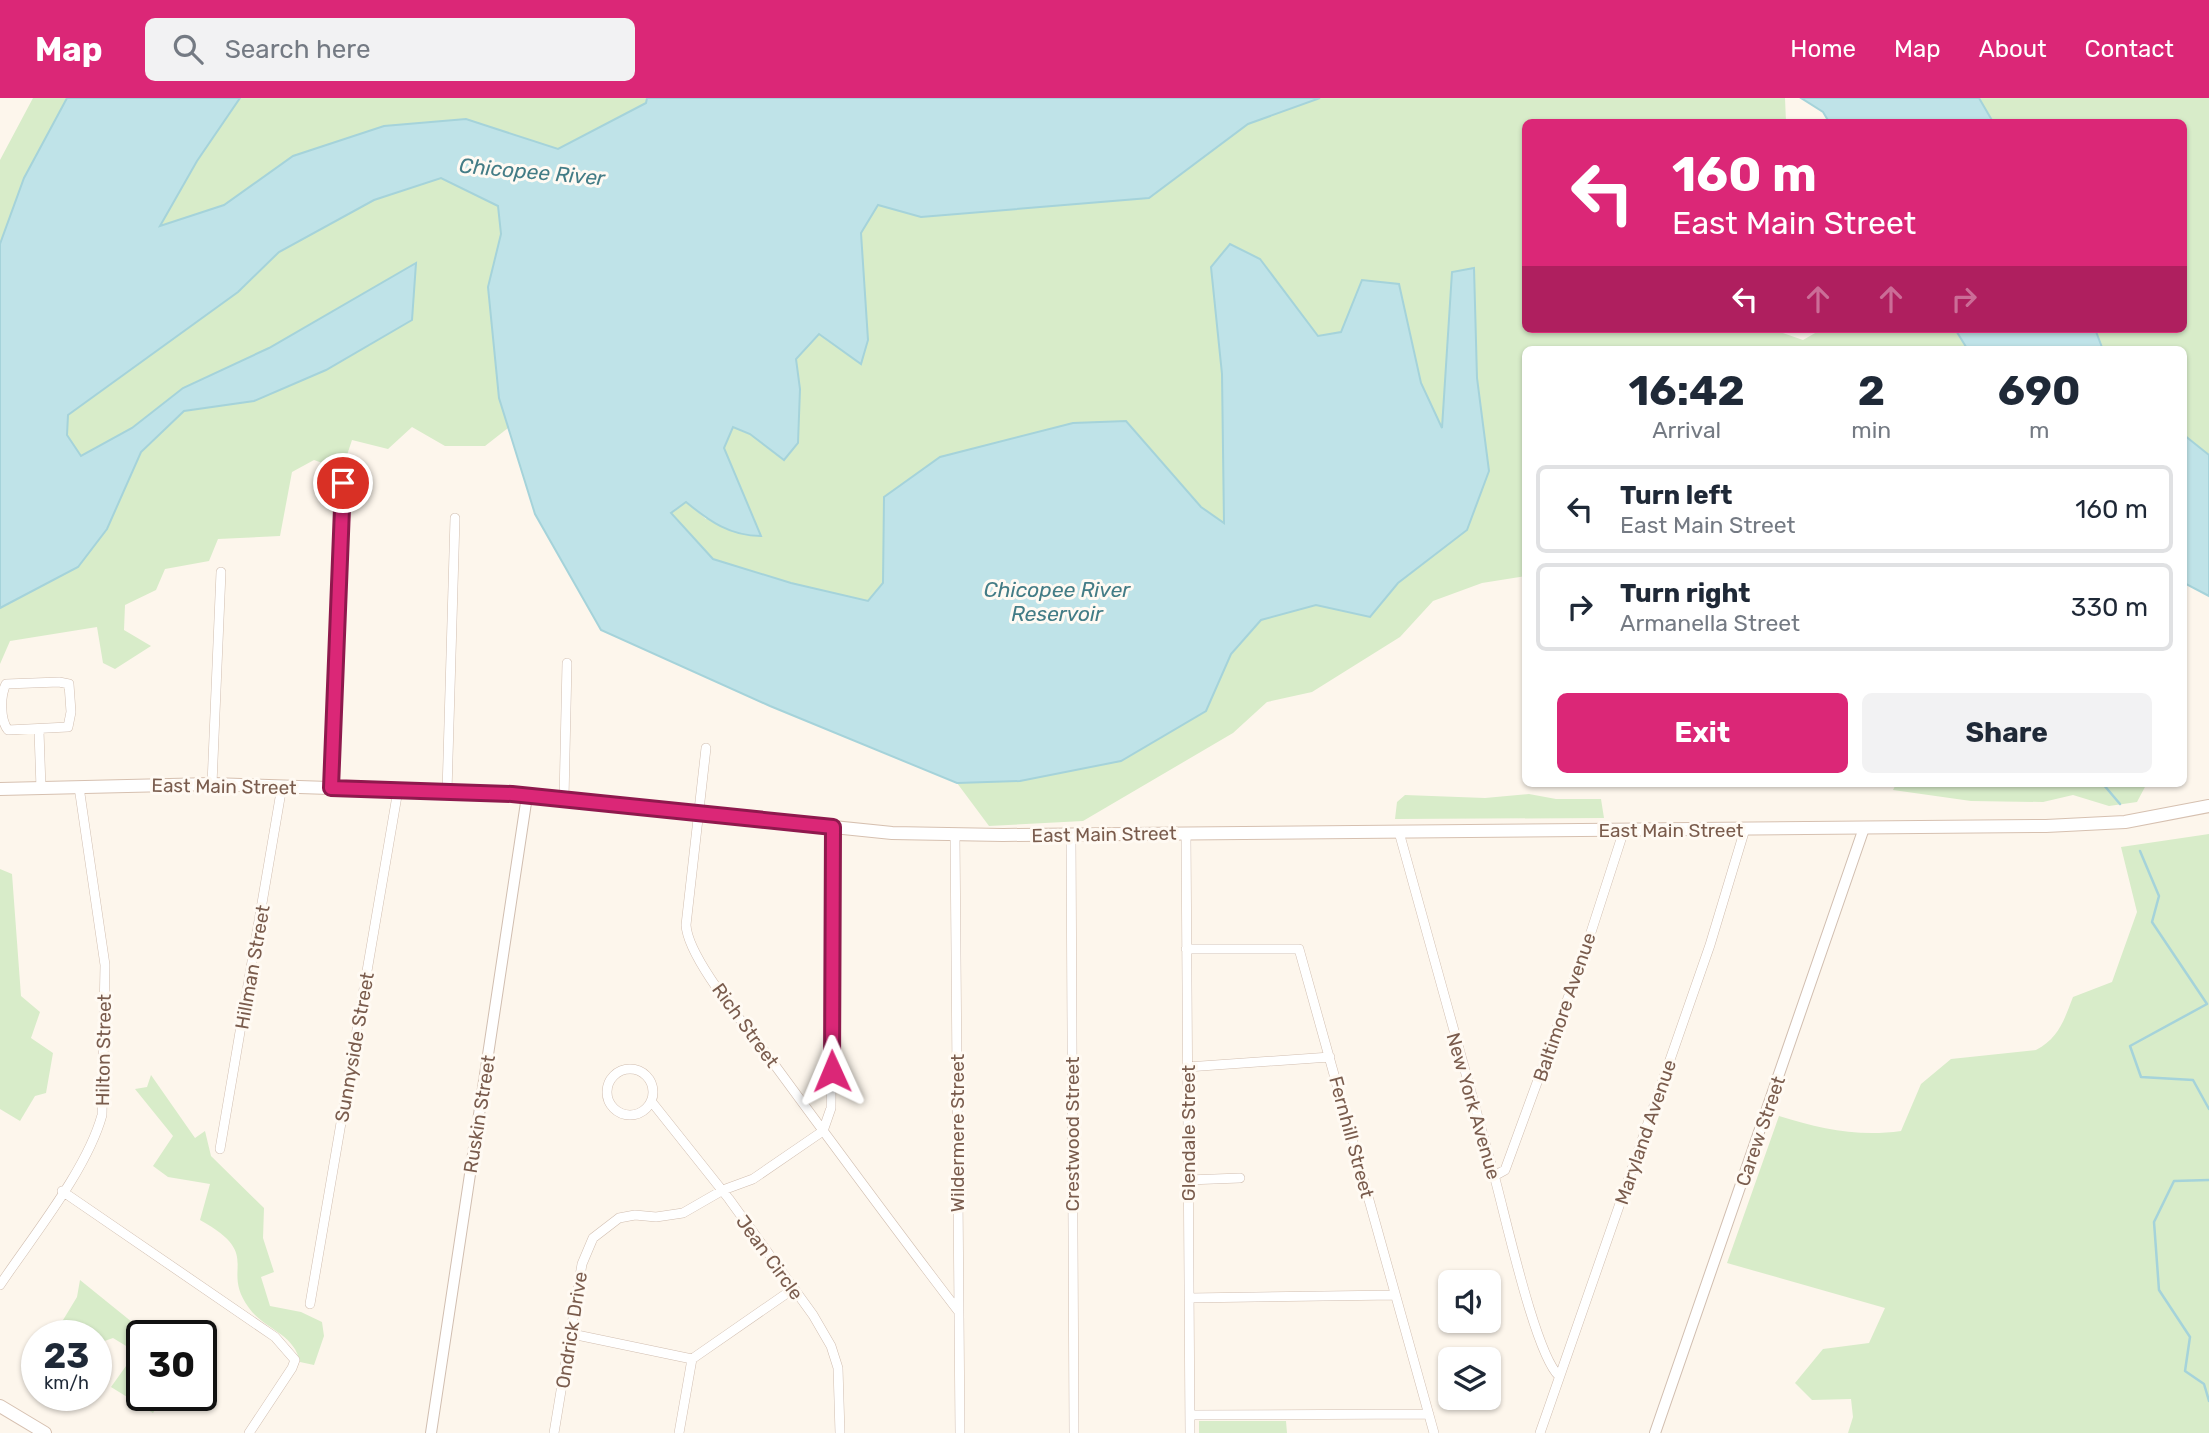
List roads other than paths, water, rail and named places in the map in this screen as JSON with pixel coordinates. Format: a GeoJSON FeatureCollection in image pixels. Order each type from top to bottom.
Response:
{"type":"FeatureCollection","features":[{"type":"Feature","properties":{"kind":"main road","name":"East Main Street"},"geometry":{"type":"LineString","coordinates":[[0,789],[212,784],[447,792],[564,799],[892,833],[955,834],[2089,824],[2164,817],[2209,806]]}},
{"type":"Feature","properties":{"kind":"main road"},"geometry":{"type":"LineString","coordinates":[[0,1406],[45,1433]]}},
{"type":"Feature","properties":{"kind":"street"},"geometry":{"type":"LineString","coordinates":[[331,788],[343,483]]}},
{"type":"Feature","properties":{"kind":"street"},"geometry":{"type":"LineString","coordinates":[[447,792],[455,517]]}},
{"type":"Feature","properties":{"kind":"street"},"geometry":{"type":"LineString","coordinates":[[212,784],[220,572]]}},
{"type":"Feature","properties":{"kind":"street"},"geometry":{"type":"LineString","coordinates":[[564,799],[567,663]]}},
{"type":"Feature","properties":{"kind":"street"},"geometry":{"type":"LineString","coordinates":[[6,684],[69,684],[71,712],[68,727],[39,731],[8,730],[4,725],[2,693],[6,684]]}},
{"type":"Feature","properties":{"kind":"street"},"geometry":{"type":"LineString","coordinates":[[39,731],[41,788]]}},
{"type":"Feature","properties":{"kind":"street","name":"Rich Street"},"geometry":{"type":"LineString","coordinates":[[706,748],[686,925],[689,942],[823,1131],[959,1312]]}},
{"type":"Feature","properties":{"kind":"street","name":"Hillman Street"},"geometry":{"type":"LineString","coordinates":[[220,1149],[282,786]]}},
{"type":"Feature","properties":{"kind":"street","name":"Hilton Street"},"geometry":{"type":"LineString","coordinates":[[0,1285],[97,1134],[102,1115],[105,965],[79,787]]}},
{"type":"Feature","properties":{"kind":"street","name":"Sunnyside Street"},"geometry":{"type":"LineString","coordinates":[[310,1304],[398,790]]}},
{"type":"Feature","properties":{"kind":"street","name":"Ruskin Street"},"geometry":{"type":"LineString","coordinates":[[431,1433],[527,796]]}},
{"type":"Feature","properties":{"kind":"street"},"geometry":{"type":"LineString","coordinates":[[823,1131],[831,1096],[833,827]]}},
{"type":"Feature","properties":{"kind":"street","name":"Carew Street"},"geometry":{"type":"LineString","coordinates":[[1656,1433],[1864,828]]}},
{"type":"Feature","properties":{"kind":"street","name":"Maryland Avenue"},"geometry":{"type":"LineString","coordinates":[[1540,1433],[1705,957],[1745,829]]}},
{"type":"Feature","properties":{"kind":"street","name":"Baltimore Avenue"},"geometry":{"type":"LineString","coordinates":[[1494,1176],[1505,1170],[1583,957],[1624,830]]}},
{"type":"Feature","properties":{"kind":"street","name":"New York Avenue"},"geometry":{"type":"LineString","coordinates":[[1399,832],[1544,1352],[1551,1368],[1559,1376]]}},
{"type":"Feature","properties":{"kind":"street","name":"Glendale Street"},"geometry":{"type":"LineString","coordinates":[[1186,833],[1190,1433]]}},
{"type":"Feature","properties":{"kind":"street","name":"Wildermere Street"},"geometry":{"type":"LineString","coordinates":[[955,834],[960,1433]]}},
{"type":"Feature","properties":{"kind":"street","name":"Crestwood Street"},"geometry":{"type":"LineString","coordinates":[[1071,834],[1074,1433]]}},
{"type":"Feature","properties":{"kind":"street","name":"Fernhill Street"},"geometry":{"type":"LineString","coordinates":[[1186,949],[1299,949],[1434,1433]]}},
{"type":"Feature","properties":{"kind":"street"},"geometry":{"type":"LineString","coordinates":[[1187,1066],[1330,1057]]}},
{"type":"Feature","properties":{"kind":"street","name":"Jean Circle"},"geometry":{"type":"LineString","coordinates":[[651,1101],[638,1113],[620,1112],[608,1098],[610,1080],[621,1070],[640,1071],[652,1086],[651,1101],[723,1190],[813,1315],[838,1368],[840,1433]]}},
{"type":"Feature","properties":{"kind":"street","name":"Ondrick Drive"},"geometry":{"type":"LineString","coordinates":[[554,1433],[582,1264],[593,1238],[606,1226],[627,1216],[661,1216],[691,1210],[723,1190],[753,1179],[823,1131]]}},
{"type":"Feature","properties":{"kind":"street"},"geometry":{"type":"LineString","coordinates":[[1188,1180],[1240,1178]]}},
{"type":"Feature","properties":{"kind":"street"},"geometry":{"type":"LineString","coordinates":[[62,1191],[275,1337],[295,1360],[249,1433]]}},
{"type":"Feature","properties":{"kind":"street"},"geometry":{"type":"LineString","coordinates":[[679,1433],[692,1359],[793,1289]]}},
{"type":"Feature","properties":{"kind":"street"},"geometry":{"type":"LineString","coordinates":[[1189,1298],[1395,1295]]}},
{"type":"Feature","properties":{"kind":"street"},"geometry":{"type":"LineString","coordinates":[[572,1334],[692,1359]]}},
{"type":"Feature","properties":{"kind":"street"},"geometry":{"type":"LineString","coordinates":[[1190,1415],[1429,1414]]}},
{"type":"Feature","properties":{"kind":"water","name":"Chicopee River Reservoir"},"geometry":{"type":"Polygon","coordinates":[[[67,98],[240,98],[197,161],[160,226],[224,205],[293,156],[384,126],[466,119],[558,149],[646,103],[647,98],[1320,98],[1248,124],[1149,198],[921,217],[878,205],[861,233],[868,340],[861,364],[819,334],[796,359],[800,389],[798,443],[784,460],[750,434],[733,427],[724,448],[761,536],[739,533],[721,526],[686,502],[671,513],[713,559],[791,583],[868,601],[883,583],[884,497],[940,457],[1073,423],[1126,421],[1201,507],[1224,523],[1222,374],[1211,267],[1230,244],[1260,259],[1318,336],[1341,332],[1362,280],[1399,284],[1421,383],[1442,428],[1452,272],[1474,268],[1477,378],[1489,471],[1467,530],[1398,583],[1370,617],[1316,605],[1261,620],[1231,654],[1206,711],[1121,761],[1020,781],[957,783],[770,706],[601,630],[535,514],[499,398],[488,287],[501,234],[498,206],[441,178],[374,200],[279,252],[238,292],[68,415],[67,435],[81,456],[132,428],[183,388],[269,348],[416,263],[412,320],[326,370],[254,401],[184,411],[141,452],[107,529],[78,567],[0,608],[0,244],[24,178],[67,98]]]}},
{"type":"Feature","properties":{"kind":"water"},"geometry":{"type":"Polygon","coordinates":[[[1801,98],[1979,98],[1991,119],[1827,119],[1823,112],[1801,98]]]}},
{"type":"Feature","properties":{"kind":"water"},"geometry":{"type":"Polygon","coordinates":[[[1957,333],[2097,333],[2101,346],[1966,346],[1957,333]]]}},
{"type":"Feature","properties":{"kind":"water"},"geometry":{"type":"Polygon","coordinates":[[[2187,437],[2209,455],[2209,596],[2187,585],[2187,437]]]}},
{"type":"Feature","properties":{"kind":"waterway"},"geometry":{"type":"LineString","coordinates":[[2106,787],[2120,804]]}},
{"type":"Feature","properties":{"kind":"waterway"},"geometry":{"type":"LineString","coordinates":[[2140,851],[2159,896],[2152,922],[2207,1004],[2130,1046],[2141,1077],[2193,1080],[2209,1109]]}},
{"type":"Feature","properties":{"kind":"waterway"},"geometry":{"type":"LineString","coordinates":[[2209,1180],[2174,1181],[2154,1222],[2159,1290],[2190,1337],[2185,1371],[2204,1384],[2209,1401]]}},
{"type":"Feature","properties":{"kind":"water label","name":"Chicopee River"},"geometry":{"type":"Point","coordinates":[532,172]}}]}
